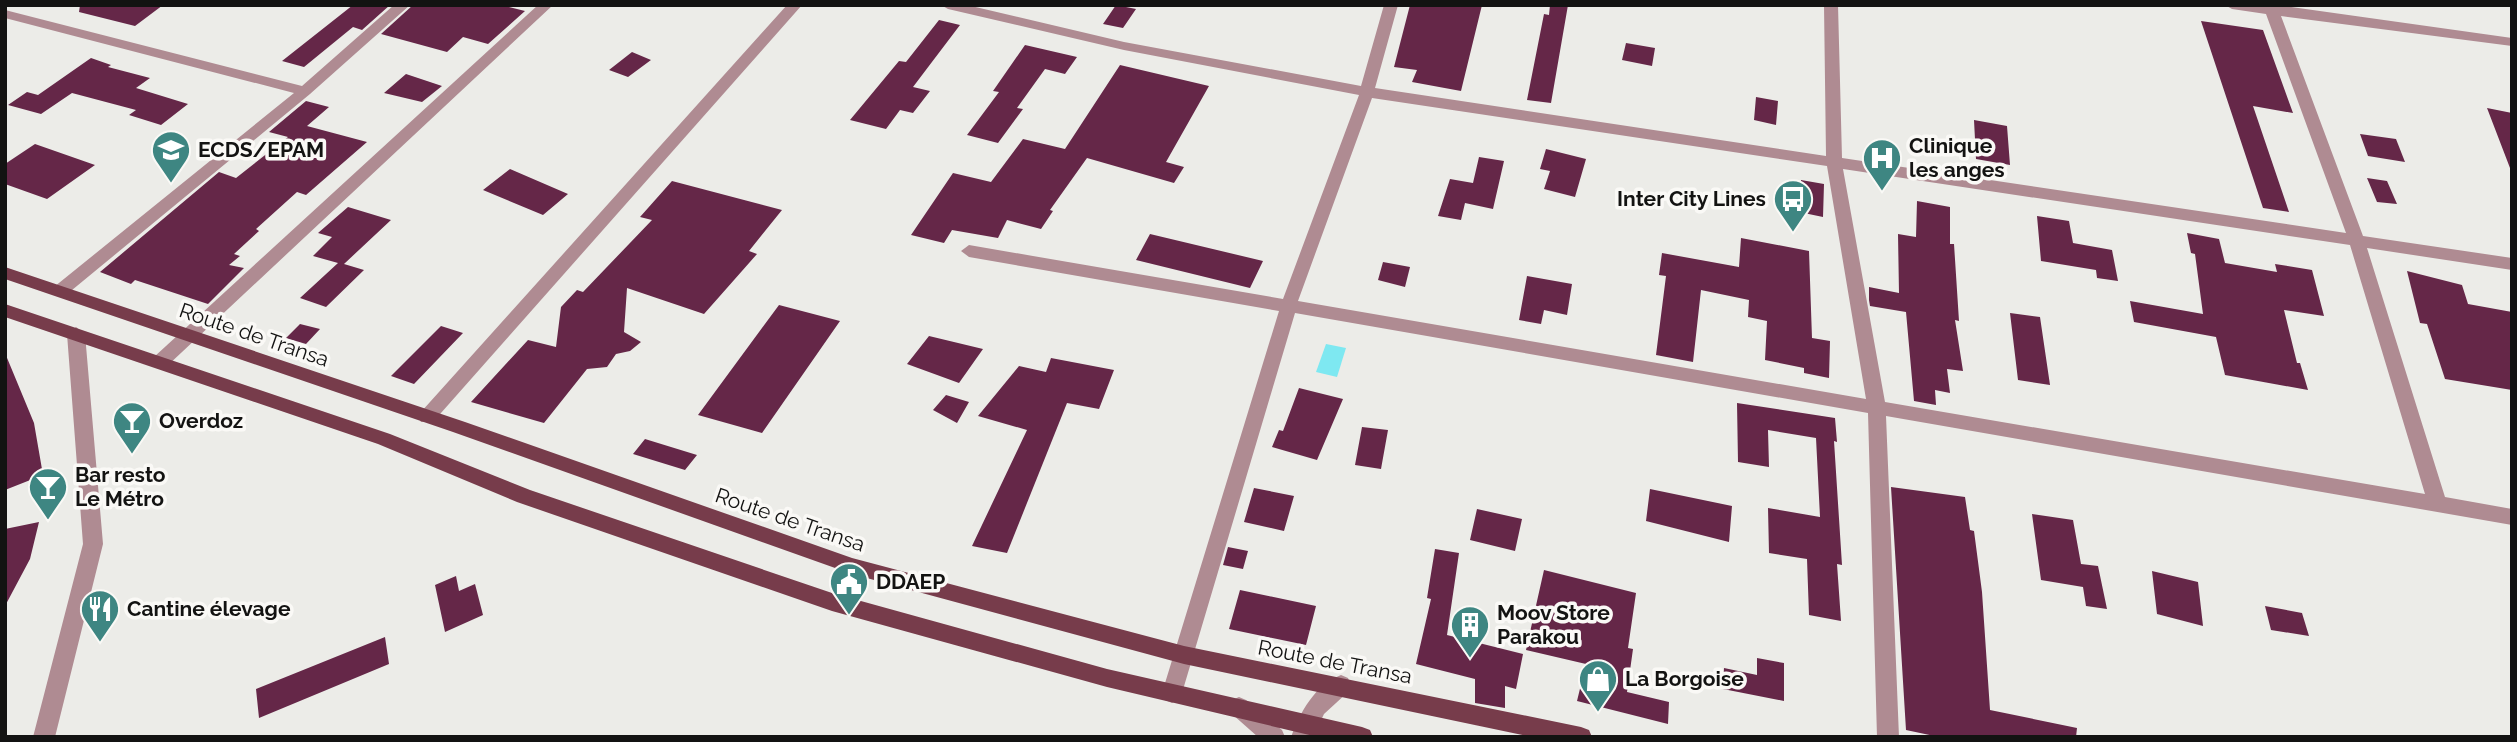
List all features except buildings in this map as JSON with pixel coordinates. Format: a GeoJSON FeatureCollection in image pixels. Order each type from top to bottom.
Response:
{"type":"FeatureCollection","features":[{"type":"Feature","properties":{"kind":"main road","name":"Route de Transa"},"geometry":{"type":"LineString","coordinates":[[5,273],[427,416],[852,566],[1184,655],[1341,685],[1581,737]]}},
{"type":"Feature","properties":{"kind":"main road"},"geometry":{"type":"LineString","coordinates":[[5,310],[384,439],[524,496],[754,577],[926,629],[1107,678],[1239,707],[1304,730],[1362,737]]}},
{"type":"Feature","properties":{"kind":"street"},"geometry":{"type":"LineString","coordinates":[[60,291],[305,91],[403,5]]}},
{"type":"Feature","properties":{"kind":"street"},"geometry":{"type":"LineString","coordinates":[[160,362],[546,5]]}},
{"type":"Feature","properties":{"kind":"street"},"geometry":{"type":"LineString","coordinates":[[427,416],[795,5]]}},
{"type":"Feature","properties":{"kind":"street"},"geometry":{"type":"LineString","coordinates":[[947,5],[1124,46],[1367,92],[2512,264]]}},
{"type":"Feature","properties":{"kind":"street"},"geometry":{"type":"LineString","coordinates":[[1172,693],[1289,304],[1367,92],[1391,5]]}},
{"type":"Feature","properties":{"kind":"street"},"geometry":{"type":"LineString","coordinates":[[1831,5],[1834,164],[1877,409],[1888,737]]}},
{"type":"Feature","properties":{"kind":"street"},"geometry":{"type":"LineString","coordinates":[[2232,5],[2271,8],[2512,42]]}},
{"type":"Feature","properties":{"kind":"street"},"geometry":{"type":"LineString","coordinates":[[2271,8],[2357,242],[2437,503]]}},
{"type":"Feature","properties":{"kind":"street"},"geometry":{"type":"LineString","coordinates":[[5,14],[305,91]]}},
{"type":"Feature","properties":{"kind":"street"},"geometry":{"type":"LineString","coordinates":[[969,251],[1289,304],[1877,409],[2512,517]]}},
{"type":"Feature","properties":{"kind":"street"},"geometry":{"type":"LineString","coordinates":[[44,737],[93,544],[76,334]]}},
{"type":"Feature","properties":{"kind":"street"},"geometry":{"type":"LineString","coordinates":[[1304,730],[1326,694],[1341,685]]}},
{"type":"Feature","properties":{"kind":"street"},"geometry":{"type":"LineString","coordinates":[[1239,707],[1274,737]]}},
{"type":"Feature","properties":{"kind":"water"},"geometry":{"type":"Polygon","coordinates":[[[1326,344],[1346,348],[1337,377],[1316,372],[1326,344]]]}},
{"type":"Feature","properties":{"kind":"place","name":"ECDS/EPAM"},"geometry":{"type":"Point","coordinates":[171,184]}},
{"type":"Feature","properties":{"kind":"place","name":"Clinique les anges"},"geometry":{"type":"Point","coordinates":[1882,192]}},
{"type":"Feature","properties":{"kind":"place","name":"Inter City Lines"},"geometry":{"type":"Point","coordinates":[1793,233]}},
{"type":"Feature","properties":{"kind":"place","name":"Overdoz"},"geometry":{"type":"Point","coordinates":[132,455]}},
{"type":"Feature","properties":{"kind":"place","name":"Bar resto Le Métro"},"geometry":{"type":"Point","coordinates":[48,521]}},
{"type":"Feature","properties":{"kind":"place","name":"DDAEP"},"geometry":{"type":"Point","coordinates":[849,616]}},
{"type":"Feature","properties":{"kind":"place","name":"Cantine élevage"},"geometry":{"type":"Point","coordinates":[100,643]}},
{"type":"Feature","properties":{"kind":"place","name":"Moov Store Parakou"},"geometry":{"type":"Point","coordinates":[1470,659]}},
{"type":"Feature","properties":{"kind":"place","name":"La Borgoise"},"geometry":{"type":"Point","coordinates":[1598,713]}}]}
